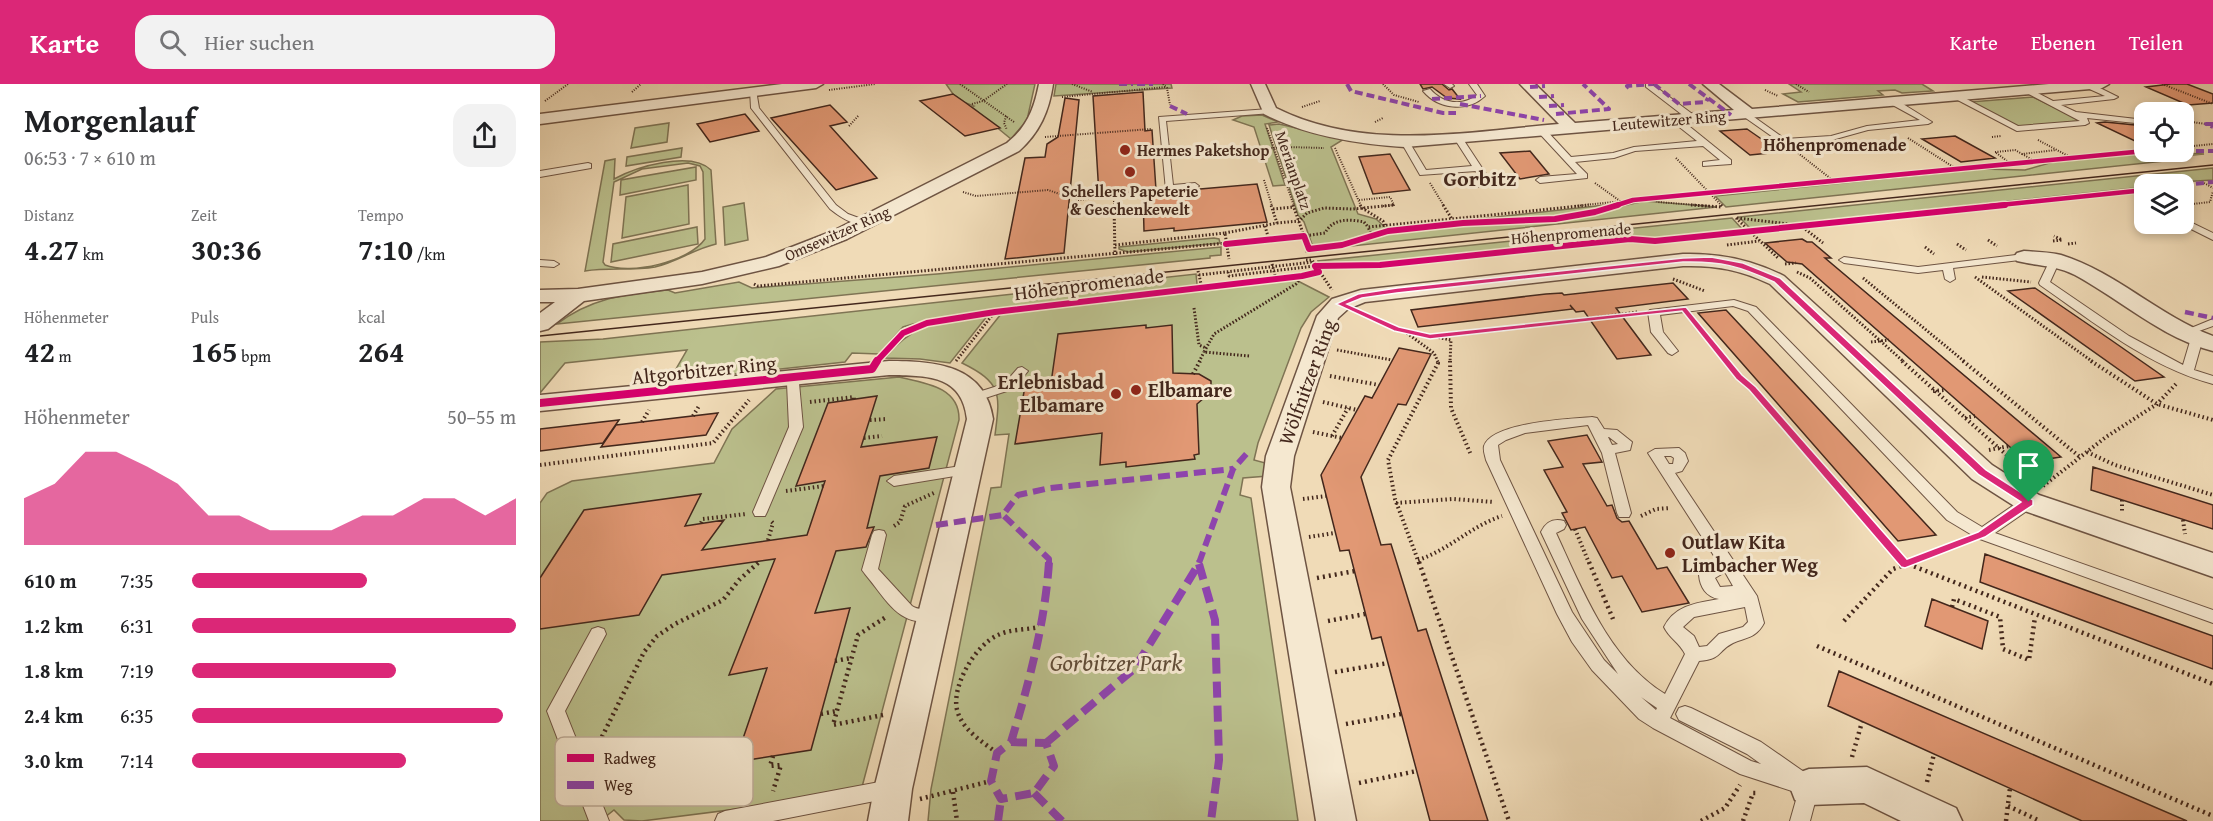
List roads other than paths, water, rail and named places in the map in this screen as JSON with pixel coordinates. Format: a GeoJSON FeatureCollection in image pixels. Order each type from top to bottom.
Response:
{"type":"FeatureCollection","features":[{"type":"Feature","properties":{"kind":"street"},"geometry":{"type":"LineString","coordinates":[[540,119],[709,91],[753,93],[816,84]]}},
{"type":"Feature","properties":{"kind":"street"},"geometry":{"type":"LineString","coordinates":[[1258,84],[1268,118]]}},
{"type":"Feature","properties":{"kind":"street"},"geometry":{"type":"LineString","coordinates":[[1527,84],[1571,128]]}},
{"type":"Feature","properties":{"kind":"street"},"geometry":{"type":"LineString","coordinates":[[1710,84],[1746,114]]}},
{"type":"Feature","properties":{"kind":"street"},"geometry":{"type":"LineString","coordinates":[[1932,84],[1954,96]]}},
{"type":"Feature","properties":{"kind":"street","name":"Leutewitzer Ring"},"geometry":{"type":"LineString","coordinates":[[1268,118],[1287,119],[1354,135],[1405,141],[1746,114],[2023,88],[2095,85]]}},
{"type":"Feature","properties":{"kind":"street","name":"Omsewitzer Ring"},"geometry":{"type":"LineString","coordinates":[[540,296],[578,296],[702,278],[798,253],[864,223],[998,156],[1026,137],[1038,119],[1049,91]]}},
{"type":"Feature","properties":{"kind":"street"},"geometry":{"type":"LineString","coordinates":[[2024,257],[2061,252],[2081,270],[2198,338]]}},
{"type":"Feature","properties":{"kind":"street","name":"Wölfnitzer Ring"},"geometry":{"type":"LineString","coordinates":[[1336,821],[1276,487],[1280,456],[1328,316],[1340,304],[1360,296],[1397,290],[1683,260],[1711,260],[1741,264],[1777,280],[1982,472],[2036,488],[2213,565]]}},
{"type":"Feature","properties":{"kind":"street"},"geometry":{"type":"LineString","coordinates":[[544,321],[578,296]]}},
{"type":"Feature","properties":{"kind":"street","name":"Altgorbitzer Ring"},"geometry":{"type":"LineString","coordinates":[[540,403],[795,390],[872,369],[917,369],[957,378],[969,386],[976,397]]}},
{"type":"Feature","properties":{"kind":"street"},"geometry":{"type":"LineString","coordinates":[[890,805],[980,419],[976,397]]}},
{"type":"Feature","properties":{"kind":"street"},"geometry":{"type":"LineString","coordinates":[[1804,804],[1867,785],[1942,821]]}},
{"type":"Feature","properties":{"kind":"lane"},"geometry":{"type":"LineString","coordinates":[[1427,91],[1432,99],[1438,101],[1473,103],[1481,96],[1473,84]]}},
{"type":"Feature","properties":{"kind":"lane"},"geometry":{"type":"LineString","coordinates":[[1649,85],[1684,119],[1704,143],[1728,162],[1706,164]]}},
{"type":"Feature","properties":{"kind":"lane"},"geometry":{"type":"LineString","coordinates":[[2052,103],[2114,97],[2095,85]]}},
{"type":"Feature","properties":{"kind":"lane"},"geometry":{"type":"LineString","coordinates":[[1954,96],[2018,129],[2085,123],[2083,118],[2023,88]]}},
{"type":"Feature","properties":{"kind":"lane"},"geometry":{"type":"LineString","coordinates":[[753,93],[755,108],[833,207],[845,216],[864,223]]}},
{"type":"Feature","properties":{"kind":"lane"},"geometry":{"type":"LineString","coordinates":[[1746,114],[1783,142],[1832,138],[1867,128],[1928,122],[1892,101]]}},
{"type":"Feature","properties":{"kind":"lane"},"geometry":{"type":"LineString","coordinates":[[2074,114],[2134,121]]}},
{"type":"Feature","properties":{"kind":"lane"},"geometry":{"type":"LineString","coordinates":[[1195,186],[1169,188],[1162,119],[1221,115],[1268,118]]}},
{"type":"Feature","properties":{"kind":"lane"},"geometry":{"type":"LineString","coordinates":[[1540,180],[1584,176],[1542,131]]}},
{"type":"Feature","properties":{"kind":"lane"},"geometry":{"type":"LineString","coordinates":[[1458,138],[1484,177],[1476,185]]}},
{"type":"Feature","properties":{"kind":"lane"},"geometry":{"type":"LineString","coordinates":[[1405,141],[1423,172],[1478,168]]}},
{"type":"Feature","properties":{"kind":"lane"},"geometry":{"type":"LineString","coordinates":[[1568,160],[1614,155],[1634,149],[1704,143]]}},
{"type":"Feature","properties":{"kind":"lane"},"geometry":{"type":"LineString","coordinates":[[540,174],[588,166]]}},
{"type":"Feature","properties":{"kind":"lane"},"geometry":{"type":"LineString","coordinates":[[2194,227],[2213,237]]}},
{"type":"Feature","properties":{"kind":"lane"},"geometry":{"type":"LineString","coordinates":[[2061,252],[2044,283],[2154,357],[2187,373],[2213,380]]}},
{"type":"Feature","properties":{"kind":"lane"},"geometry":{"type":"LineString","coordinates":[[1844,261],[1918,270],[2024,257]]}},
{"type":"Feature","properties":{"kind":"lane"},"geometry":{"type":"LineString","coordinates":[[540,263],[554,264]]}},
{"type":"Feature","properties":{"kind":"lane"},"geometry":{"type":"LineString","coordinates":[[1947,266],[1950,279]]}},
{"type":"Feature","properties":{"kind":"lane"},"geometry":{"type":"LineString","coordinates":[[1672,351],[1657,332],[1654,312],[1734,303],[1752,309],[1952,516],[1982,534],[2213,617]]}},
{"type":"Feature","properties":{"kind":"lane"},"geometry":{"type":"LineString","coordinates":[[2187,373],[2198,338],[2213,322]]}},
{"type":"Feature","properties":{"kind":"lane"},"geometry":{"type":"LineString","coordinates":[[976,397],[1005,389],[1017,382],[1022,371]]}},
{"type":"Feature","properties":{"kind":"lane"},"geometry":{"type":"LineString","coordinates":[[760,512],[796,427],[795,390]]}},
{"type":"Feature","properties":{"kind":"lane"},"geometry":{"type":"LineString","coordinates":[[1624,513],[1608,450],[1601,433],[1592,421],[1510,432],[1492,443],[1490,450],[1493,460],[1517,512],[1578,637],[1598,665],[1645,713],[1747,768],[1804,804]]}},
{"type":"Feature","properties":{"kind":"lane"},"geometry":{"type":"LineString","coordinates":[[1601,433],[1612,433],[1625,442],[1625,447],[1608,450]]}},
{"type":"Feature","properties":{"kind":"lane"},"geometry":{"type":"LineString","coordinates":[[894,481],[968,470]]}},
{"type":"Feature","properties":{"kind":"lane"},"geometry":{"type":"LineString","coordinates":[[1665,470],[1747,595],[1756,623],[1749,632],[1725,639],[1711,653],[1694,654]]}},
{"type":"Feature","properties":{"kind":"lane"},"geometry":{"type":"LineString","coordinates":[[1982,534],[2036,488]]}},
{"type":"Feature","properties":{"kind":"lane"},"geometry":{"type":"LineString","coordinates":[[1567,527],[1553,526],[1548,532],[1590,623],[1605,645],[1642,688],[1676,710],[1754,748],[1804,804]]}},
{"type":"Feature","properties":{"kind":"lane"},"geometry":{"type":"LineString","coordinates":[[879,535],[870,570],[903,608],[914,616],[934,614]]}},
{"type":"Feature","properties":{"kind":"lane"},"geometry":{"type":"LineString","coordinates":[[1727,564],[1707,575],[1708,584],[1716,593],[1747,595]]}},
{"type":"Feature","properties":{"kind":"lane"},"geometry":{"type":"LineString","coordinates":[[1659,722],[1676,710],[1694,654],[1688,641],[1672,627],[1689,611],[1747,595]]}},
{"type":"Feature","properties":{"kind":"lane"},"geometry":{"type":"LineString","coordinates":[[567,737],[556,711],[598,634]]}},
{"type":"Feature","properties":{"kind":"lane"},"geometry":{"type":"LineString","coordinates":[[725,821],[766,814],[890,805]]}},
{"type":"Feature","properties":{"kind":"lane"},"geometry":{"type":"LineString","coordinates":[[594,806],[599,821]]}},
{"type":"Feature","properties":{"kind":"tram line"},"geometry":{"type":"LineString","coordinates":[[540,336],[2213,165]]}},
{"type":"Feature","properties":{"kind":"place","name":"Hermes Paketshop"},"geometry":{"type":"Point","coordinates":[1125,150]}},
{"type":"Feature","properties":{"kind":"place","name":"Schellers Papeterie & Geschenkewelt"},"geometry":{"type":"Point","coordinates":[1130,172]}},
{"type":"Feature","properties":{"kind":"place","name":"Elbamare"},"geometry":{"type":"Point","coordinates":[1136,390]}},
{"type":"Feature","properties":{"kind":"place","name":"Erlebnisbad Elbamare"},"geometry":{"type":"Point","coordinates":[1116,394]}},
{"type":"Feature","properties":{"kind":"place","name":"Outlaw Kita Limbacher Weg"},"geometry":{"type":"Point","coordinates":[1670,553]}},
{"type":"Feature","properties":{"kind":"district","name":"Höhenpromenade"},"geometry":{"type":"Point","coordinates":[1835,145]}},
{"type":"Feature","properties":{"kind":"district","name":"Gorbitz"},"geometry":{"type":"Point","coordinates":[1480,178]}},
{"type":"Feature","properties":{"kind":"park label","name":"Gorbitzer Park"},"geometry":{"type":"Point","coordinates":[1116,663]}}]}
